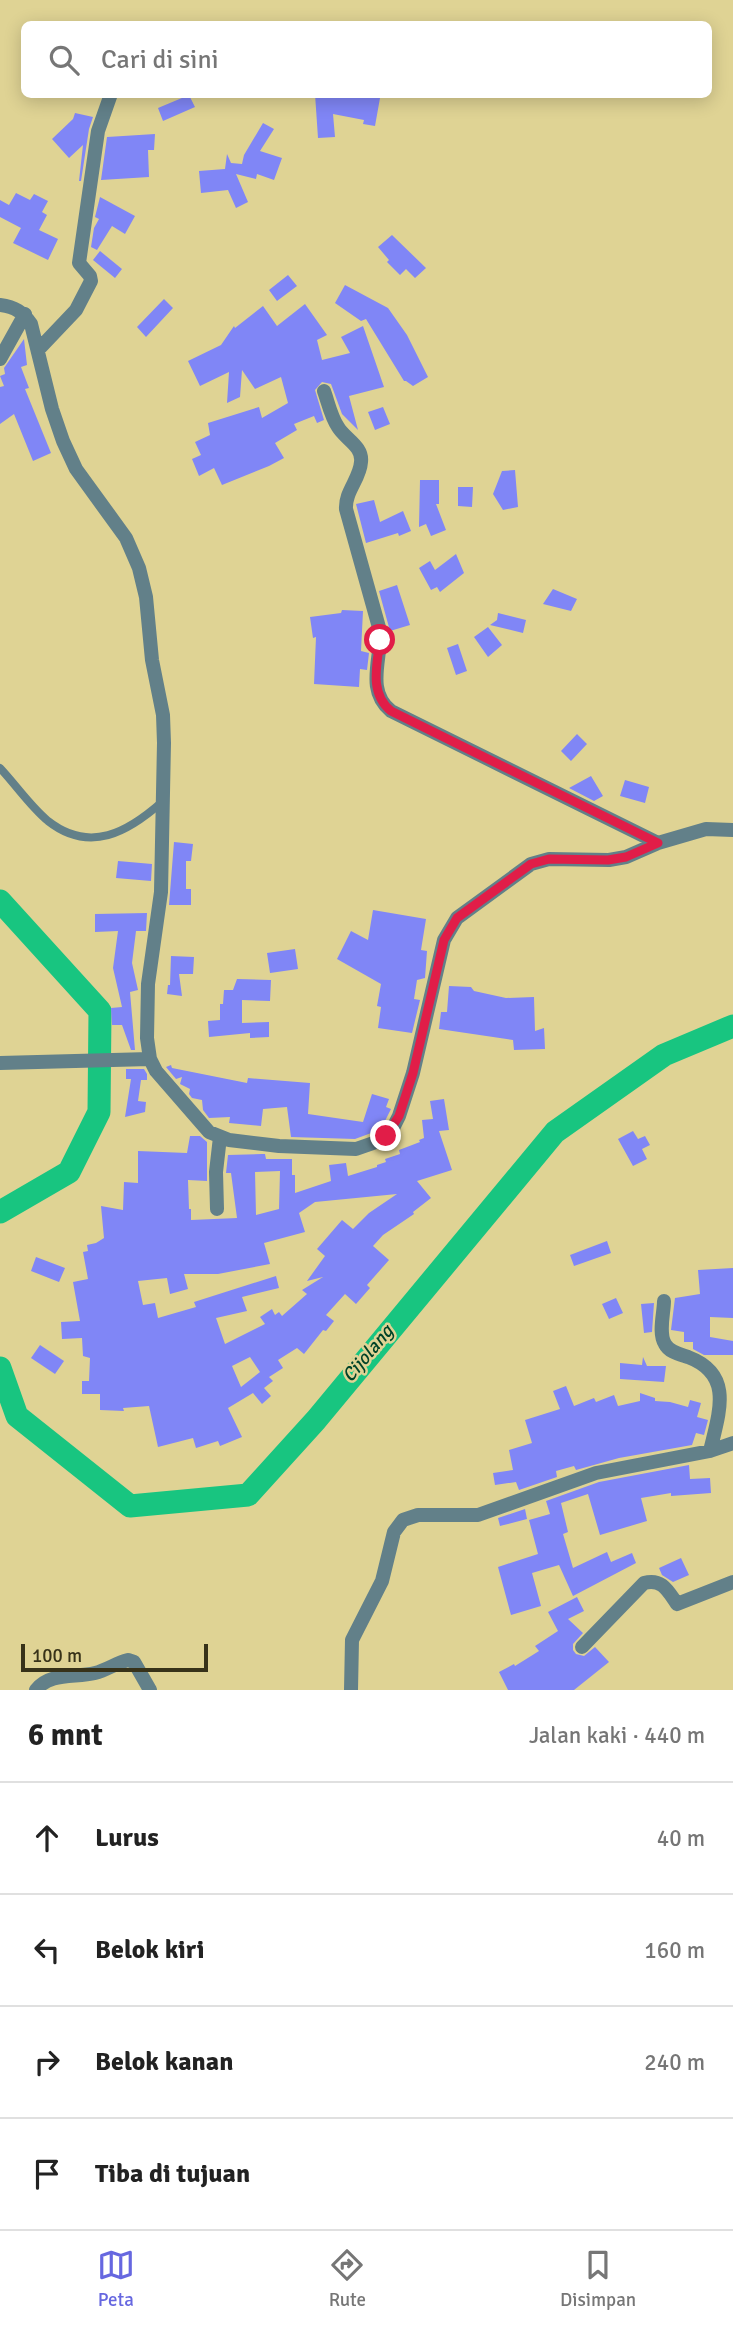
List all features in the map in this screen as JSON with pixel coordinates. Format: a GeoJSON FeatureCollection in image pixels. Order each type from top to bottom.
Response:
{"type":"FeatureCollection","features":[{"type":"Feature","properties":{"kind":"street"},"geometry":{"type":"LineString","coordinates":[[38,349],[81,303],[91,281],[79,264],[98,131],[110,98]]}},
{"type":"Feature","properties":{"kind":"street"},"geometry":{"type":"LineString","coordinates":[[0,305],[14,308],[24,314],[31,324],[52,410],[76,469],[126,538],[139,568],[146,597],[152,660],[163,715],[161,892],[147,998],[150,1059],[156,1071],[209,1132],[219,1137],[279,1146],[356,1149],[370,1146],[386,1136],[399,1116],[413,1073],[444,940],[457,918],[531,864],[549,859],[608,860],[626,857],[658,843],[706,829],[733,830]]}},
{"type":"Feature","properties":{"kind":"street"},"geometry":{"type":"LineString","coordinates":[[0,359],[24,314]]}},
{"type":"Feature","properties":{"kind":"street"},"geometry":{"type":"LineString","coordinates":[[324,391],[338,427],[359,449],[361,456],[361,465],[345,500],[345,509],[378,624],[380,640],[375,674],[376,684],[386,707],[658,843]]}},
{"type":"Feature","properties":{"kind":"street"},"geometry":{"type":"LineString","coordinates":[[0,1063],[150,1059]]}},
{"type":"Feature","properties":{"kind":"street"},"geometry":{"type":"LineString","coordinates":[[217,1209],[219,1137]]}},
{"type":"Feature","properties":{"kind":"street"},"geometry":{"type":"LineString","coordinates":[[664,1301],[662,1335],[665,1344],[671,1351],[707,1364],[720,1377],[723,1385],[723,1399],[710,1451]]}},
{"type":"Feature","properties":{"kind":"street"},"geometry":{"type":"LineString","coordinates":[[351,1690],[352,1640],[382,1581],[394,1532],[402,1520],[418,1514],[478,1515],[605,1471],[710,1451],[733,1443]]}},
{"type":"Feature","properties":{"kind":"street"},"geometry":{"type":"LineString","coordinates":[[582,1647],[645,1583],[654,1580],[659,1582],[677,1604],[733,1582]]}},
{"type":"Feature","properties":{"kind":"street"},"geometry":{"type":"LineString","coordinates":[[36,1690],[47,1680],[94,1673],[128,1660],[134,1662],[150,1690]]}},
{"type":"Feature","properties":{"kind":"lane"},"geometry":{"type":"LineString","coordinates":[[0,768],[49,821],[70,833],[84,837],[111,835],[138,823],[164,800]]}},
{"type":"Feature","properties":{"kind":"building"},"geometry":{"type":"Polygon","coordinates":[[[182,98],[190,98],[195,107],[163,121],[158,108],[182,98]]]}},
{"type":"Feature","properties":{"kind":"building"},"geometry":{"type":"Polygon","coordinates":[[[315,98],[380,98],[375,126],[363,124],[364,120],[333,114],[335,137],[318,138],[315,98]]]}},
{"type":"Feature","properties":{"kind":"building"},"geometry":{"type":"Polygon","coordinates":[[[75,113],[93,117],[81,181],[83,145],[69,158],[52,139],[73,119],[75,113]]]}},
{"type":"Feature","properties":{"kind":"building"},"geometry":{"type":"Polygon","coordinates":[[[263,123],[274,129],[260,151],[282,158],[274,180],[257,174],[256,179],[236,174],[248,202],[236,208],[228,190],[201,193],[199,171],[225,169],[227,154],[231,163],[242,164],[244,155],[263,123]]]}},
{"type":"Feature","properties":{"kind":"building"},"geometry":{"type":"Polygon","coordinates":[[[155,134],[154,150],[148,150],[149,177],[101,180],[107,137],[155,134]]]}},
{"type":"Feature","properties":{"kind":"building"},"geometry":{"type":"Polygon","coordinates":[[[16,193],[30,200],[34,194],[48,201],[42,212],[47,215],[39,230],[58,239],[48,260],[13,243],[21,228],[0,217],[0,200],[9,205],[16,193]]]}},
{"type":"Feature","properties":{"kind":"building"},"geometry":{"type":"Polygon","coordinates":[[[100,197],[135,216],[125,234],[112,226],[97,250],[91,247],[94,228],[99,219],[95,217],[100,197]]]}},
{"type":"Feature","properties":{"kind":"building"},"geometry":{"type":"Polygon","coordinates":[[[392,235],[426,268],[415,278],[406,269],[400,275],[387,262],[389,260],[378,247],[392,235]]]}},
{"type":"Feature","properties":{"kind":"building"},"geometry":{"type":"Polygon","coordinates":[[[100,251],[122,269],[115,278],[93,260],[100,251]]]}},
{"type":"Feature","properties":{"kind":"building"},"geometry":{"type":"Polygon","coordinates":[[[288,275],[297,286],[277,301],[269,290],[288,275]]]}},
{"type":"Feature","properties":{"kind":"building"},"geometry":{"type":"Polygon","coordinates":[[[345,285],[388,308],[407,335],[428,377],[413,386],[404,381],[366,319],[361,321],[335,303],[345,285]]]}},
{"type":"Feature","properties":{"kind":"building"},"geometry":{"type":"Polygon","coordinates":[[[164,299],[173,308],[146,337],[137,327],[164,299]]]}},
{"type":"Feature","properties":{"kind":"building"},"geometry":{"type":"Polygon","coordinates":[[[305,304],[327,335],[317,340],[322,360],[350,353],[341,337],[363,326],[384,387],[349,396],[358,430],[342,414],[331,384],[322,382],[315,390],[324,420],[317,423],[314,416],[294,424],[297,430],[275,443],[284,458],[222,485],[214,468],[199,476],[192,459],[201,455],[195,442],[210,435],[208,423],[259,407],[262,418],[288,403],[281,377],[255,389],[242,370],[240,397],[227,403],[229,372],[200,386],[188,361],[221,345],[234,326],[235,328],[263,306],[277,326],[305,304]]]}},
{"type":"Feature","properties":{"kind":"building"},"geometry":{"type":"Polygon","coordinates":[[[24,339],[27,365],[21,367],[29,388],[25,389],[51,453],[33,461],[14,414],[0,424],[0,387],[4,386],[0,376],[5,374],[4,368],[24,339]]]}},
{"type":"Feature","properties":{"kind":"building"},"geometry":{"type":"Polygon","coordinates":[[[383,407],[390,424],[375,430],[368,412],[383,407]]]}},
{"type":"Feature","properties":{"kind":"building"},"geometry":{"type":"Polygon","coordinates":[[[515,470],[518,507],[503,510],[493,494],[502,471],[515,470]]]}},
{"type":"Feature","properties":{"kind":"building"},"geometry":{"type":"Polygon","coordinates":[[[420,480],[439,480],[439,504],[436,504],[446,530],[431,536],[426,524],[419,527],[420,480]]]}},
{"type":"Feature","properties":{"kind":"building"},"geometry":{"type":"Polygon","coordinates":[[[458,487],[473,487],[472,507],[458,506],[458,487]]]}},
{"type":"Feature","properties":{"kind":"building"},"geometry":{"type":"Polygon","coordinates":[[[374,500],[380,522],[403,511],[411,531],[366,543],[356,504],[374,500]]]}},
{"type":"Feature","properties":{"kind":"building"},"geometry":{"type":"Polygon","coordinates":[[[456,554],[464,573],[440,592],[437,587],[431,590],[419,568],[430,561],[435,570],[456,554]]]}},
{"type":"Feature","properties":{"kind":"building"},"geometry":{"type":"Polygon","coordinates":[[[397,585],[410,625],[390,631],[379,591],[397,585]]]}},
{"type":"Feature","properties":{"kind":"building"},"geometry":{"type":"Polygon","coordinates":[[[553,589],[577,599],[571,611],[543,604],[553,589]]]}},
{"type":"Feature","properties":{"kind":"building"},"geometry":{"type":"Polygon","coordinates":[[[342,610],[363,611],[361,651],[369,653],[367,670],[360,669],[359,687],[314,684],[316,637],[313,638],[310,617],[341,613],[342,610]]]}},
{"type":"Feature","properties":{"kind":"building"},"geometry":{"type":"Polygon","coordinates":[[[498,613],[526,620],[523,633],[490,625],[497,620],[498,613]]]}},
{"type":"Feature","properties":{"kind":"building"},"geometry":{"type":"Polygon","coordinates":[[[488,627],[502,645],[488,657],[474,637],[488,627]]]}},
{"type":"Feature","properties":{"kind":"building"},"geometry":{"type":"Polygon","coordinates":[[[458,644],[467,671],[456,675],[447,648],[458,644]]]}},
{"type":"Feature","properties":{"kind":"building"},"geometry":{"type":"Polygon","coordinates":[[[577,734],[587,744],[571,761],[561,751],[577,734]]]}},
{"type":"Feature","properties":{"kind":"building"},"geometry":{"type":"Polygon","coordinates":[[[591,776],[603,796],[594,801],[569,788],[591,776]]]}},
{"type":"Feature","properties":{"kind":"building"},"geometry":{"type":"Polygon","coordinates":[[[625,780],[649,787],[645,803],[620,796],[625,780]]]}},
{"type":"Feature","properties":{"kind":"building"},"geometry":{"type":"Polygon","coordinates":[[[174,842],[193,844],[191,861],[186,861],[186,889],[191,889],[191,905],[169,905],[174,842]]]}},
{"type":"Feature","properties":{"kind":"building"},"geometry":{"type":"Polygon","coordinates":[[[118,861],[152,864],[151,881],[116,878],[118,861]]]}},
{"type":"Feature","properties":{"kind":"building"},"geometry":{"type":"Polygon","coordinates":[[[373,910],[426,919],[421,950],[427,951],[425,978],[417,980],[414,999],[420,1000],[412,1033],[378,1028],[381,1007],[377,1006],[381,984],[337,959],[351,931],[368,940],[373,910]]]}},
{"type":"Feature","properties":{"kind":"building"},"geometry":{"type":"Polygon","coordinates":[[[147,913],[146,931],[136,931],[132,963],[138,990],[130,992],[135,1050],[131,1050],[122,1025],[112,1025],[111,1008],[122,1007],[113,968],[118,931],[95,932],[95,914],[147,913]]]}},
{"type":"Feature","properties":{"kind":"building"},"geometry":{"type":"Polygon","coordinates":[[[295,949],[298,969],[270,973],[267,953],[295,949]]]}},
{"type":"Feature","properties":{"kind":"building"},"geometry":{"type":"Polygon","coordinates":[[[171,956],[194,957],[193,974],[179,974],[182,996],[167,994],[171,956]]]}},
{"type":"Feature","properties":{"kind":"building"},"geometry":{"type":"Polygon","coordinates":[[[237,979],[271,980],[270,1001],[242,1000],[242,1023],[269,1022],[269,1037],[250,1038],[250,1033],[209,1037],[208,1021],[220,1020],[220,1004],[223,1004],[224,990],[233,990],[237,979]]]}},
{"type":"Feature","properties":{"kind":"building"},"geometry":{"type":"Polygon","coordinates":[[[449,986],[471,987],[474,991],[506,998],[534,997],[535,1031],[544,1028],[545,1049],[514,1050],[513,1040],[439,1029],[441,1012],[447,1012],[449,986]]]}},
{"type":"Feature","properties":{"kind":"building"},"geometry":{"type":"Polygon","coordinates":[[[171,1065],[172,1068],[247,1083],[248,1078],[310,1083],[308,1114],[363,1122],[372,1094],[389,1099],[386,1107],[391,1109],[383,1125],[374,1132],[355,1139],[291,1137],[287,1107],[263,1109],[261,1126],[229,1123],[230,1117],[209,1118],[203,1110],[202,1100],[192,1098],[190,1089],[180,1084],[182,1077],[176,1079],[166,1067],[171,1065]]]}},
{"type":"Feature","properties":{"kind":"building"},"geometry":{"type":"Polygon","coordinates":[[[126,1069],[144,1069],[147,1080],[141,1080],[138,1101],[146,1102],[145,1112],[125,1117],[131,1079],[126,1079],[126,1069]]]}},
{"type":"Feature","properties":{"kind":"building"},"geometry":{"type":"Polygon","coordinates":[[[444,1099],[449,1130],[439,1131],[452,1170],[417,1181],[431,1198],[373,1246],[389,1260],[367,1285],[370,1288],[356,1304],[345,1294],[326,1315],[334,1321],[304,1354],[297,1348],[278,1360],[283,1368],[269,1377],[273,1381],[264,1388],[271,1396],[262,1404],[253,1393],[228,1408],[242,1437],[220,1446],[218,1441],[196,1448],[193,1438],[158,1447],[149,1406],[123,1408],[124,1411],[100,1410],[100,1394],[82,1394],[82,1381],[89,1381],[90,1358],[83,1356],[82,1338],[62,1339],[61,1322],[80,1321],[73,1282],[88,1279],[83,1252],[88,1251],[87,1245],[104,1238],[101,1206],[123,1210],[124,1182],[138,1183],[138,1151],[187,1153],[190,1136],[200,1136],[207,1142],[207,1181],[188,1180],[191,1220],[237,1218],[231,1173],[226,1173],[228,1155],[265,1154],[266,1159],[292,1159],[295,1193],[331,1181],[329,1165],[346,1163],[348,1176],[377,1167],[386,1162],[385,1159],[400,1154],[399,1150],[420,1142],[419,1140],[424,1138],[422,1120],[433,1119],[430,1101],[444,1099]],[[280,1171],[255,1172],[256,1215],[279,1209],[280,1171]],[[397,1194],[315,1202],[299,1213],[305,1232],[264,1243],[270,1264],[218,1274],[184,1274],[188,1289],[170,1294],[167,1278],[138,1281],[143,1305],[155,1303],[158,1318],[196,1307],[194,1302],[276,1276],[279,1288],[242,1297],[247,1311],[216,1318],[225,1344],[265,1324],[260,1317],[272,1309],[275,1315],[279,1312],[282,1316],[307,1294],[302,1290],[323,1277],[307,1281],[325,1256],[317,1249],[342,1220],[353,1229],[369,1213],[397,1194]],[[250,1357],[232,1366],[241,1387],[260,1372],[250,1357]]]}},
{"type":"Feature","properties":{"kind":"building"},"geometry":{"type":"Polygon","coordinates":[[[633,1131],[638,1139],[645,1136],[650,1145],[642,1149],[647,1159],[633,1166],[618,1139],[633,1131]]]}},
{"type":"Feature","properties":{"kind":"building"},"geometry":{"type":"Polygon","coordinates":[[[607,1241],[611,1253],[574,1266],[570,1255],[607,1241]]]}},
{"type":"Feature","properties":{"kind":"building"},"geometry":{"type":"Polygon","coordinates":[[[36,1257],[65,1268],[59,1282],[31,1271],[36,1257]]]}},
{"type":"Feature","properties":{"kind":"building"},"geometry":{"type":"Polygon","coordinates":[[[733,1268],[733,1318],[710,1317],[710,1337],[733,1341],[733,1355],[704,1355],[693,1349],[693,1342],[684,1342],[684,1332],[671,1330],[675,1298],[700,1294],[698,1270],[733,1268]]]}},
{"type":"Feature","properties":{"kind":"building"},"geometry":{"type":"Polygon","coordinates":[[[616,1298],[623,1313],[609,1319],[602,1304],[616,1298]]]}},
{"type":"Feature","properties":{"kind":"building"},"geometry":{"type":"Polygon","coordinates":[[[654,1303],[652,1332],[644,1333],[641,1304],[654,1303]]]}},
{"type":"Feature","properties":{"kind":"building"},"geometry":{"type":"Polygon","coordinates":[[[40,1345],[64,1361],[55,1374],[31,1358],[40,1345]]]}},
{"type":"Feature","properties":{"kind":"building"},"geometry":{"type":"Polygon","coordinates":[[[643,1357],[647,1366],[666,1366],[664,1382],[620,1379],[620,1363],[642,1365],[643,1357]]]}},
{"type":"Feature","properties":{"kind":"building"},"geometry":{"type":"Polygon","coordinates":[[[566,1386],[574,1406],[594,1398],[596,1402],[614,1395],[618,1406],[640,1401],[640,1393],[655,1398],[655,1401],[688,1407],[690,1400],[701,1403],[697,1417],[708,1420],[704,1435],[696,1433],[692,1445],[619,1458],[576,1470],[574,1466],[556,1471],[557,1477],[519,1490],[516,1482],[495,1485],[493,1473],[513,1470],[509,1450],[532,1443],[525,1420],[560,1409],[553,1391],[566,1386]]]}},
{"type":"Feature","properties":{"kind":"building"},"geometry":{"type":"Polygon","coordinates":[[[689,1465],[690,1479],[710,1478],[711,1493],[671,1496],[671,1493],[641,1498],[647,1521],[600,1535],[588,1494],[561,1503],[568,1532],[563,1534],[573,1568],[607,1552],[611,1562],[632,1553],[636,1563],[573,1596],[559,1565],[532,1573],[541,1606],[511,1615],[498,1567],[538,1554],[529,1520],[550,1514],[546,1501],[599,1482],[689,1465]]]}},
{"type":"Feature","properties":{"kind":"building"},"geometry":{"type":"Polygon","coordinates":[[[525,1509],[527,1519],[500,1526],[498,1518],[525,1509]]]}},
{"type":"Feature","properties":{"kind":"building"},"geometry":{"type":"Polygon","coordinates":[[[681,1558],[689,1575],[673,1582],[662,1575],[659,1568],[681,1558]]]}},
{"type":"Feature","properties":{"kind":"building"},"geometry":{"type":"Polygon","coordinates":[[[577,1597],[584,1611],[568,1619],[583,1633],[573,1644],[573,1650],[584,1656],[595,1647],[609,1662],[574,1690],[508,1690],[499,1672],[514,1664],[515,1666],[539,1651],[535,1646],[558,1631],[548,1612],[577,1597]]]}},
{"type":"Feature","properties":{"kind":"waterway","name":"Cijolang"},"geometry":{"type":"LineString","coordinates":[[0,901],[100,1011],[99,1112],[69,1172],[0,1212]]}},
{"type":"Feature","properties":{"kind":"waterway","name":"Cijolang"},"geometry":{"type":"LineString","coordinates":[[0,1368],[17,1416],[130,1506],[248,1495],[316,1420],[555,1132],[664,1055],[733,1026]]}},
{"type":"Feature","properties":{"kind":"route"},"geometry":{"type":"LineString","coordinates":[[380,640],[376,684],[382,701],[391,711],[658,843],[626,857],[608,860],[549,859],[531,864],[457,918],[444,940],[413,1073],[399,1116],[386,1136]]}}]}
